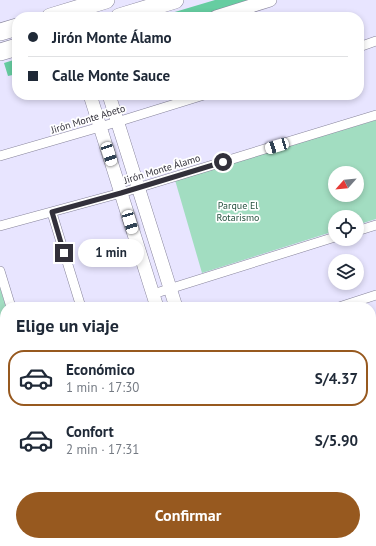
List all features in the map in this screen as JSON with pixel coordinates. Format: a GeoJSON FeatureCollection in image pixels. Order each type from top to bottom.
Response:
{"type":"FeatureCollection","features":[{"type":"Feature","properties":{"kind":"highway"},"geometry":{"type":"LineString","coordinates":[[66,12],[106,0]]}},
{"type":"Feature","properties":{"kind":"highway"},"geometry":{"type":"LineString","coordinates":[[135,12],[175,0]]}},
{"type":"Feature","properties":{"kind":"highway"},"geometry":{"type":"LineString","coordinates":[[0,32],[12,28]]}},
{"type":"Feature","properties":{"kind":"highway"},"geometry":{"type":"LineString","coordinates":[[0,52],[12,48]]}},
{"type":"Feature","properties":{"kind":"street"},"geometry":{"type":"LineString","coordinates":[[232,12],[270,0]]}},
{"type":"Feature","properties":{"kind":"street"},"geometry":{"type":"LineString","coordinates":[[364,45],[376,41]]}},
{"type":"Feature","properties":{"kind":"street"},"geometry":{"type":"LineString","coordinates":[[92,100],[155,302]]}},
{"type":"Feature","properties":{"kind":"street"},"geometry":{"type":"LineString","coordinates":[[111,100],[174,302]]}},
{"type":"Feature","properties":{"kind":"street","name":"Jirón Monte Abeto"},"geometry":{"type":"LineString","coordinates":[[0,156],[188,100]]}},
{"type":"Feature","properties":{"kind":"street","name":"Jirón Monte Álamo"},"geometry":{"type":"LineString","coordinates":[[0,226],[138,188],[376,115]]}},
{"type":"Feature","properties":{"kind":"street"},"geometry":{"type":"LineString","coordinates":[[52,212],[79,302]]}},
{"type":"Feature","properties":{"kind":"street"},"geometry":{"type":"LineString","coordinates":[[364,229],[376,225]]}},
{"type":"Feature","properties":{"kind":"street"},"geometry":{"type":"LineString","coordinates":[[153,294],[328,240]]}},
{"type":"Feature","properties":{"kind":"street"},"geometry":{"type":"LineString","coordinates":[[0,271],[9,302]]}},
{"type":"Feature","properties":{"kind":"street"},"geometry":{"type":"LineString","coordinates":[[354,302],[376,295]]}},
{"type":"Feature","properties":{"kind":"green space"},"geometry":{"type":"Polygon","coordinates":[[[215,0],[253,0],[214,12],[175,12],[215,0]]]}},
{"type":"Feature","properties":{"kind":"green space"},"geometry":{"type":"Polygon","coordinates":[[[12,61],[12,75],[8,76],[4,63],[12,61]]]}},
{"type":"Feature","properties":{"kind":"green space","name":"Parque El Rotarismo"},"geometry":{"type":"Polygon","coordinates":[[[376,120],[376,219],[364,223],[364,210],[328,210],[328,233],[202,273],[175,180],[376,120]]]}},
{"type":"Feature","properties":{"kind":"green space"},"geometry":{"type":"Polygon","coordinates":[[[0,287],[4,302],[0,302],[0,287]]]}},
{"type":"Feature","properties":{"kind":"route"},"geometry":{"type":"LineString","coordinates":[[64,253],[52,212],[223,162]]}}]}
